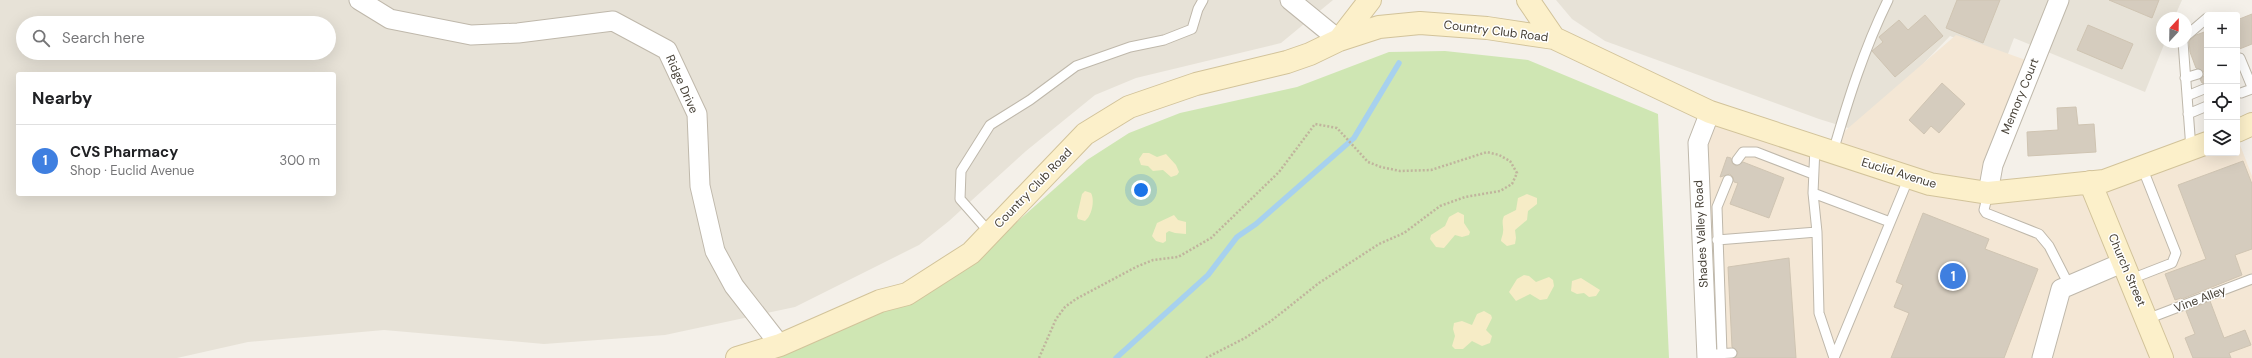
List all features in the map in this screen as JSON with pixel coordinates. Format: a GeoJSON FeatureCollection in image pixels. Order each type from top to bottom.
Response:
{"type":"FeatureCollection","features":[{"type":"Feature","properties":{"kind":"street","name":"Ridge Drive"},"geometry":{"type":"LineString","coordinates":[[359,0],[390,19],[470,35],[518,33],[613,21],[667,50],[697,114],[700,186],[715,250],[734,286],[780,345]]}},
{"type":"Feature","properties":{"kind":"street"},"geometry":{"type":"LineString","coordinates":[[1290,0],[1339,40]]}},
{"type":"Feature","properties":{"kind":"street","name":"Country Club Road"},"geometry":{"type":"LineString","coordinates":[[1339,40],[1370,0]]}},
{"type":"Feature","properties":{"kind":"street"},"geometry":{"type":"LineString","coordinates":[[1528,0],[1554,38]]}},
{"type":"Feature","properties":{"kind":"street","name":"Memory Court"},"geometry":{"type":"LineString","coordinates":[[1988,193],[1993,165],[2059,0]]}},
{"type":"Feature","properties":{"kind":"street","name":"Country Club Road"},"geometry":{"type":"LineString","coordinates":[[737,358],[780,345],[880,301],[907,294],[971,253],[1085,134],[1130,107],[1196,84],[1287,62],[1310,54],[1339,40],[1379,27],[1420,23],[1487,28],[1554,38],[1710,112]]}},
{"type":"Feature","properties":{"kind":"street","name":"Euclid Avenue"},"geometry":{"type":"LineString","coordinates":[[1710,112],[1930,184],[1988,193],[2104,181],[2199,146]]}},
{"type":"Feature","properties":{"kind":"street","name":"Shades Valley Road"},"geometry":{"type":"LineString","coordinates":[[1710,112],[1698,143],[1712,355]]}},
{"type":"Feature","properties":{"kind":"street"},"geometry":{"type":"LineString","coordinates":[[2240,130],[2252,124]]}},
{"type":"Feature","properties":{"kind":"street","name":"Church Street"},"geometry":{"type":"LineString","coordinates":[[2090,182],[2162,358]]}},
{"type":"Feature","properties":{"kind":"street"},"geometry":{"type":"LineString","coordinates":[[2042,358],[2061,289],[2069,285],[2127,270]]}},
{"type":"Feature","properties":{"kind":"lane"},"geometry":{"type":"LineString","coordinates":[[990,233],[960,198],[961,171],[990,125],[1030,100],[1076,66],[1130,47],[1164,40],[1192,29],[1198,9],[1203,0]]}},
{"type":"Feature","properties":{"kind":"lane"},"geometry":{"type":"LineString","coordinates":[[1834,358],[1818,313],[1817,232],[1813,193],[1813,174],[1848,102],[1871,37],[1888,0]]}},
{"type":"Feature","properties":{"kind":"lane"},"geometry":{"type":"LineString","coordinates":[[2192,31],[2204,20]]}},
{"type":"Feature","properties":{"kind":"lane"},"geometry":{"type":"LineString","coordinates":[[2183,48],[2188,114],[2199,146]]}},
{"type":"Feature","properties":{"kind":"lane"},"geometry":{"type":"LineString","coordinates":[[2240,58],[2252,88],[2241,93]]}},
{"type":"Feature","properties":{"kind":"lane"},"geometry":{"type":"LineString","coordinates":[[2185,78],[2198,74]]}},
{"type":"Feature","properties":{"kind":"lane"},"geometry":{"type":"LineString","coordinates":[[2240,77],[2247,74]]}},
{"type":"Feature","properties":{"kind":"lane"},"geometry":{"type":"LineString","coordinates":[[2187,96],[2204,89]]}},
{"type":"Feature","properties":{"kind":"lane"},"geometry":{"type":"LineString","coordinates":[[2188,114],[2204,107]]}},
{"type":"Feature","properties":{"kind":"lane"},"geometry":{"type":"LineString","coordinates":[[1737,160],[1744,152],[1756,152],[1813,174]]}},
{"type":"Feature","properties":{"kind":"lane"},"geometry":{"type":"LineString","coordinates":[[2127,270],[2172,263],[2176,253],[2142,167]]}},
{"type":"Feature","properties":{"kind":"lane"},"geometry":{"type":"LineString","coordinates":[[1834,358],[1909,177]]}},
{"type":"Feature","properties":{"kind":"lane"},"geometry":{"type":"LineString","coordinates":[[1728,180],[1717,207],[1712,355],[1732,353]]}},
{"type":"Feature","properties":{"kind":"lane"},"geometry":{"type":"LineString","coordinates":[[1813,193],[1890,222]]}},
{"type":"Feature","properties":{"kind":"lane"},"geometry":{"type":"LineString","coordinates":[[1988,193],[1984,210],[1986,213],[2039,234],[2049,246],[2069,285]]}},
{"type":"Feature","properties":{"kind":"lane"},"geometry":{"type":"LineString","coordinates":[[1717,240],[1817,232]]}},
{"type":"Feature","properties":{"kind":"lane","name":"Vine Alley"},"geometry":{"type":"LineString","coordinates":[[2147,319],[2252,279]]}},
{"type":"Feature","properties":{"kind":"path"},"geometry":{"type":"LineString","coordinates":[[1039,358],[1056,319],[1065,308],[1076,299],[1136,267],[1152,260],[1178,257],[1195,249],[1211,238],[1279,172],[1316,124],[1337,128],[1368,162],[1405,171],[1431,170],[1487,152],[1510,160],[1517,173],[1512,184],[1500,191],[1465,197],[1440,206],[1404,233],[1378,244],[1319,283],[1271,321],[1245,338],[1206,358]]}},
{"type":"Feature","properties":{"kind":"shaded area"},"geometry":{"type":"Polygon","coordinates":[[[0,0],[1333,0],[1281,43],[1136,78],[1095,95],[1026,151],[949,221],[919,245],[795,307],[665,335],[544,344],[384,330],[248,342],[177,358],[0,358],[0,0]]]}},
{"type":"Feature","properties":{"kind":"shaded area"},"geometry":{"type":"Polygon","coordinates":[[[1556,0],[2182,0],[2177,12],[2156,12],[2156,48],[2163,48],[2145,92],[2014,38],[2006,59],[1950,36],[1858,131],[1819,119],[1605,41],[1572,19],[1556,0]]]}},
{"type":"Feature","properties":{"kind":"shaded area"},"geometry":{"type":"Polygon","coordinates":[[[1956,35],[2034,63],[1988,193],[2204,154],[2204,156],[2240,156],[2240,145],[2252,176],[2252,358],[1708,358],[1698,143],[1710,112],[1824,149],[1956,35]]]}},
{"type":"Feature","properties":{"kind":"green space"},"geometry":{"type":"Polygon","coordinates":[[[1445,51],[1528,60],[1658,114],[1669,358],[764,358],[975,259],[1087,160],[1129,133],[1180,113],[1297,87],[1389,52],[1445,51]]]}},
{"type":"Feature","properties":{"kind":"sand"},"geometry":{"type":"Polygon","coordinates":[[[1143,153],[1149,153],[1157,157],[1166,154],[1176,165],[1179,172],[1177,175],[1171,177],[1163,170],[1153,171],[1148,166],[1141,165],[1139,159],[1143,153]]]}},
{"type":"Feature","properties":{"kind":"sand"},"geometry":{"type":"Polygon","coordinates":[[[1085,191],[1091,193],[1093,204],[1091,212],[1085,221],[1078,219],[1077,216],[1082,194],[1085,191]]]}},
{"type":"Feature","properties":{"kind":"sand"},"geometry":{"type":"Polygon","coordinates":[[[1527,194],[1537,198],[1537,204],[1528,211],[1527,220],[1515,230],[1515,244],[1507,246],[1501,241],[1504,216],[1516,210],[1518,198],[1527,194]]]}},
{"type":"Feature","properties":{"kind":"sand"},"geometry":{"type":"Polygon","coordinates":[[[1458,212],[1464,215],[1464,223],[1470,232],[1469,235],[1462,237],[1455,235],[1444,248],[1436,247],[1430,239],[1431,235],[1445,226],[1449,217],[1458,212]]]}},
{"type":"Feature","properties":{"kind":"sand"},"geometry":{"type":"Polygon","coordinates":[[[1174,215],[1178,220],[1186,222],[1186,234],[1169,231],[1166,233],[1166,241],[1163,243],[1156,241],[1152,236],[1157,223],[1174,215]]]}},
{"type":"Feature","properties":{"kind":"sand"},"geometry":{"type":"Polygon","coordinates":[[[1524,275],[1529,276],[1536,282],[1549,277],[1553,280],[1554,286],[1547,299],[1540,300],[1530,294],[1516,301],[1509,292],[1517,279],[1524,275]]]}},
{"type":"Feature","properties":{"kind":"sand"},"geometry":{"type":"Polygon","coordinates":[[[1581,278],[1600,290],[1596,296],[1589,297],[1584,293],[1577,294],[1571,291],[1572,281],[1581,278]]]}},
{"type":"Feature","properties":{"kind":"sand"},"geometry":{"type":"Polygon","coordinates":[[[1484,311],[1491,315],[1492,318],[1486,330],[1492,336],[1490,343],[1482,346],[1472,341],[1463,349],[1455,349],[1452,346],[1455,336],[1453,329],[1454,323],[1462,321],[1472,325],[1477,314],[1484,311]]]}},
{"type":"Feature","properties":{"kind":"building"},"geometry":{"type":"Polygon","coordinates":[[[1957,0],[2000,0],[1983,43],[1946,28],[1957,0]]]}},
{"type":"Feature","properties":{"kind":"building"},"geometry":{"type":"Polygon","coordinates":[[[2109,0],[2159,0],[2152,18],[2109,0]]]}},
{"type":"Feature","properties":{"kind":"building"},"geometry":{"type":"Polygon","coordinates":[[[2252,14],[2252,44],[2240,49],[2240,48],[2240,19],[2252,14]]]}},
{"type":"Feature","properties":{"kind":"building"},"geometry":{"type":"Polygon","coordinates":[[[1925,15],[1943,36],[1895,77],[1872,51],[1883,42],[1879,37],[1899,20],[1908,30],[1925,15]]]}},
{"type":"Feature","properties":{"kind":"building"},"geometry":{"type":"Polygon","coordinates":[[[2088,25],[2133,44],[2122,69],[2077,50],[2088,25]]]}},
{"type":"Feature","properties":{"kind":"building"},"geometry":{"type":"Polygon","coordinates":[[[2204,32],[2204,72],[2196,68],[2190,52],[2190,48],[2192,48],[2192,38],[2204,32]]]}},
{"type":"Feature","properties":{"kind":"building"},"geometry":{"type":"Polygon","coordinates":[[[2204,76],[2204,83],[2202,83],[2200,79],[2204,76]]]}},
{"type":"Feature","properties":{"kind":"building"},"geometry":{"type":"Polygon","coordinates":[[[1942,83],[1965,104],[1939,133],[1931,126],[1924,134],[1909,120],[1942,83]]]}},
{"type":"Feature","properties":{"kind":"building"},"geometry":{"type":"Polygon","coordinates":[[[2076,107],[2078,125],[2094,124],[2096,152],[2028,156],[2027,132],[2058,130],[2057,108],[2076,107]]]}},
{"type":"Feature","properties":{"kind":"building"},"geometry":{"type":"Polygon","coordinates":[[[1727,157],[1731,158],[1732,163],[1736,166],[1743,162],[1784,178],[1769,218],[1730,204],[1738,183],[1734,182],[1733,177],[1730,174],[1720,177],[1727,157]]]}},
{"type":"Feature","properties":{"kind":"building"},"geometry":{"type":"Polygon","coordinates":[[[2243,161],[2252,184],[2252,249],[2235,255],[2242,275],[2182,299],[2175,300],[2165,274],[2206,259],[2178,185],[2243,161]]]}},
{"type":"Feature","properties":{"kind":"building"},"geometry":{"type":"Polygon","coordinates":[[[1923,213],[1989,239],[1985,249],[2038,269],[2004,358],[1891,358],[1909,313],[1894,307],[1903,285],[1896,282],[1923,213]]]}},
{"type":"Feature","properties":{"kind":"building"},"geometry":{"type":"Polygon","coordinates":[[[1789,258],[1796,358],[1735,358],[1738,352],[1732,347],[1728,267],[1789,258]]]}},
{"type":"Feature","properties":{"kind":"building"},"geometry":{"type":"Polygon","coordinates":[[[2210,301],[2224,338],[2245,330],[2251,345],[2229,353],[2231,358],[2193,358],[2185,338],[2195,334],[2186,311],[2210,301]]]}},
{"type":"Feature","properties":{"kind":"waterway"},"geometry":{"type":"LineString","coordinates":[[1116,358],[1208,275],[1237,237],[1256,224],[1354,138],[1399,63]]}},
{"type":"Feature","properties":{"kind":"place","name":"CVS Pharmacy"},"geometry":{"type":"Point","coordinates":[1953,276]}}]}
